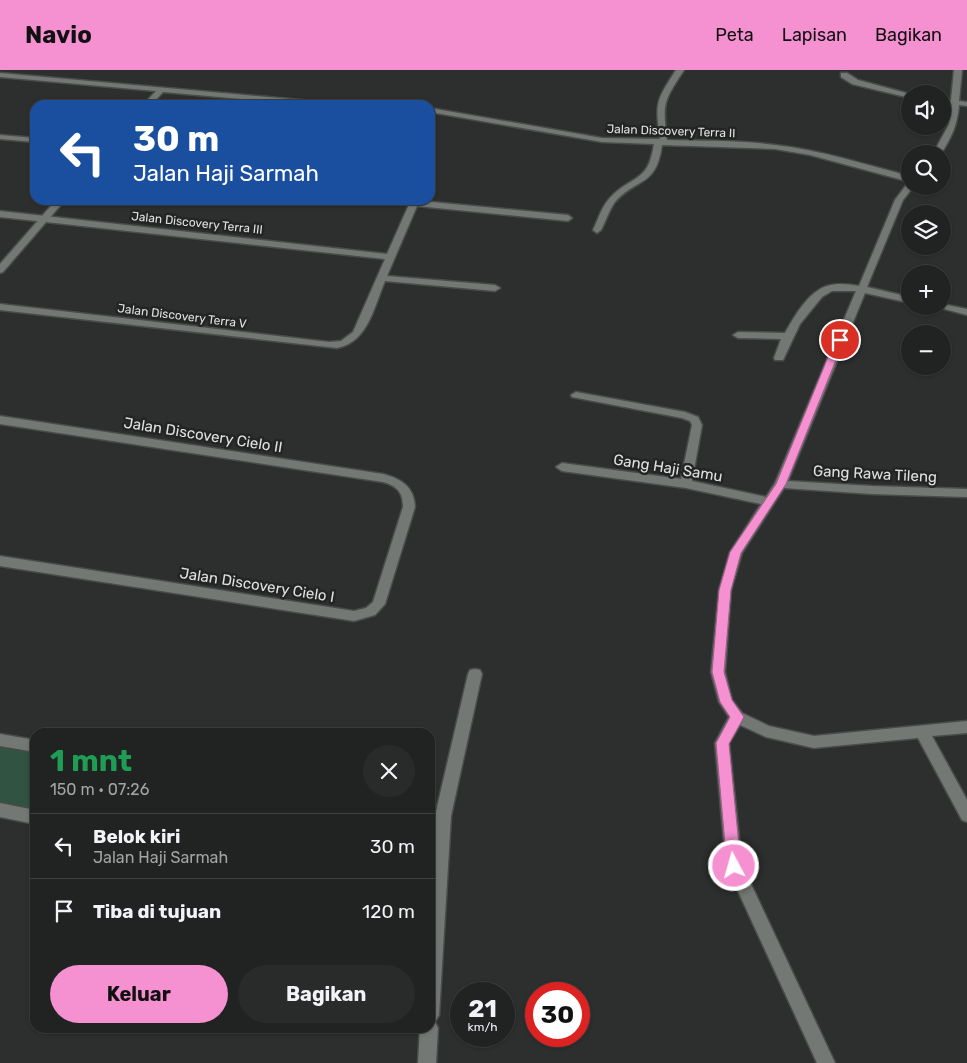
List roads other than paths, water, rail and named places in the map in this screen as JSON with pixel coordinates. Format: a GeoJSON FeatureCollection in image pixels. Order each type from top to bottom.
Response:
{"type":"FeatureCollection","features":[{"type":"Feature","properties":{"kind":"street"},"geometry":{"type":"LineString","coordinates":[[597,230],[612,201],[651,172],[661,143],[660,114],[662,98],[680,70]]}},
{"type":"Feature","properties":{"kind":"street"},"geometry":{"type":"LineString","coordinates":[[943,145],[953,124],[958,70]]}},
{"type":"Feature","properties":{"kind":"street"},"geometry":{"type":"LineString","coordinates":[[844,75],[855,82],[901,94]]}},
{"type":"Feature","properties":{"kind":"street"},"geometry":{"type":"LineString","coordinates":[[0,76],[276,100]]}},
{"type":"Feature","properties":{"kind":"street"},"geometry":{"type":"LineString","coordinates":[[151,100],[160,90]]}},
{"type":"Feature","properties":{"kind":"street"},"geometry":{"type":"LineString","coordinates":[[951,102],[967,104]]}},
{"type":"Feature","properties":{"kind":"street","name":"Jalan Discovery Terra II"},"geometry":{"type":"LineString","coordinates":[[435,111],[602,140],[737,144],[784,148],[810,152],[901,176]]}},
{"type":"Feature","properties":{"kind":"street"},"geometry":{"type":"LineString","coordinates":[[0,137],[30,140]]}},
{"type":"Feature","properties":{"kind":"street"},"geometry":{"type":"LineString","coordinates":[[903,195],[899,200],[861,290],[781,484],[736,552],[725,590],[718,672],[726,702],[738,717],[766,732],[814,742],[967,727]]}},
{"type":"Feature","properties":{"kind":"street"},"geometry":{"type":"LineString","coordinates":[[435,204],[568,218]]}},
{"type":"Feature","properties":{"kind":"street"},"geometry":{"type":"LineString","coordinates":[[0,270],[57,205]]}},
{"type":"Feature","properties":{"kind":"street"},"geometry":{"type":"LineString","coordinates":[[413,205],[383,278],[496,288]]}},
{"type":"Feature","properties":{"kind":"street","name":"Jalan Discovery Terra III"},"geometry":{"type":"LineString","coordinates":[[0,214],[391,257]]}},
{"type":"Feature","properties":{"kind":"street","name":"Jalan Discovery Terra V"},"geometry":{"type":"LineString","coordinates":[[0,307],[329,345],[346,343],[358,334],[383,278]]}},
{"type":"Feature","properties":{"kind":"street"},"geometry":{"type":"LineString","coordinates":[[779,358],[787,336],[807,309],[828,288],[861,290],[901,298]]}},
{"type":"Feature","properties":{"kind":"street"},"geometry":{"type":"LineString","coordinates":[[951,309],[967,312]]}},
{"type":"Feature","properties":{"kind":"street"},"geometry":{"type":"LineString","coordinates":[[738,335],[787,336]]}},
{"type":"Feature","properties":{"kind":"street"},"geometry":{"type":"LineString","coordinates":[[576,395],[685,415],[694,419],[697,425],[686,484]]}},
{"type":"Feature","properties":{"kind":"street","name":"Jalan Discovery Cielo II"},"geometry":{"type":"LineString","coordinates":[[0,420],[383,478],[400,483]]}},
{"type":"Feature","properties":{"kind":"street","name":"Gang Haji Samu"},"geometry":{"type":"LineString","coordinates":[[562,467],[686,484],[769,502]]}},
{"type":"Feature","properties":{"kind":"street","name":"Jalan Discovery Cielo I"},"geometry":{"type":"LineString","coordinates":[[0,561],[345,615],[361,615],[370,612],[379,604],[409,507],[410,497],[400,483]]}},
{"type":"Feature","properties":{"kind":"street","name":"Gang Rawa Tileng"},"geometry":{"type":"LineString","coordinates":[[781,484],[872,490],[967,493]]}},
{"type":"Feature","properties":{"kind":"street"},"geometry":{"type":"LineString","coordinates":[[435,867],[437,815],[475,674]]}},
{"type":"Feature","properties":{"kind":"street"},"geometry":{"type":"LineString","coordinates":[[738,717],[722,743],[734,866],[826,1063]]}},
{"type":"Feature","properties":{"kind":"street"},"geometry":{"type":"LineString","coordinates":[[922,731],[967,814]]}},
{"type":"Feature","properties":{"kind":"street"},"geometry":{"type":"LineString","coordinates":[[0,740],[30,745]]}},
{"type":"Feature","properties":{"kind":"street"},"geometry":{"type":"LineString","coordinates":[[0,810],[30,816]]}},
{"type":"Feature","properties":{"kind":"street"},"geometry":{"type":"LineString","coordinates":[[427,1063],[429,1033]]}}]}
